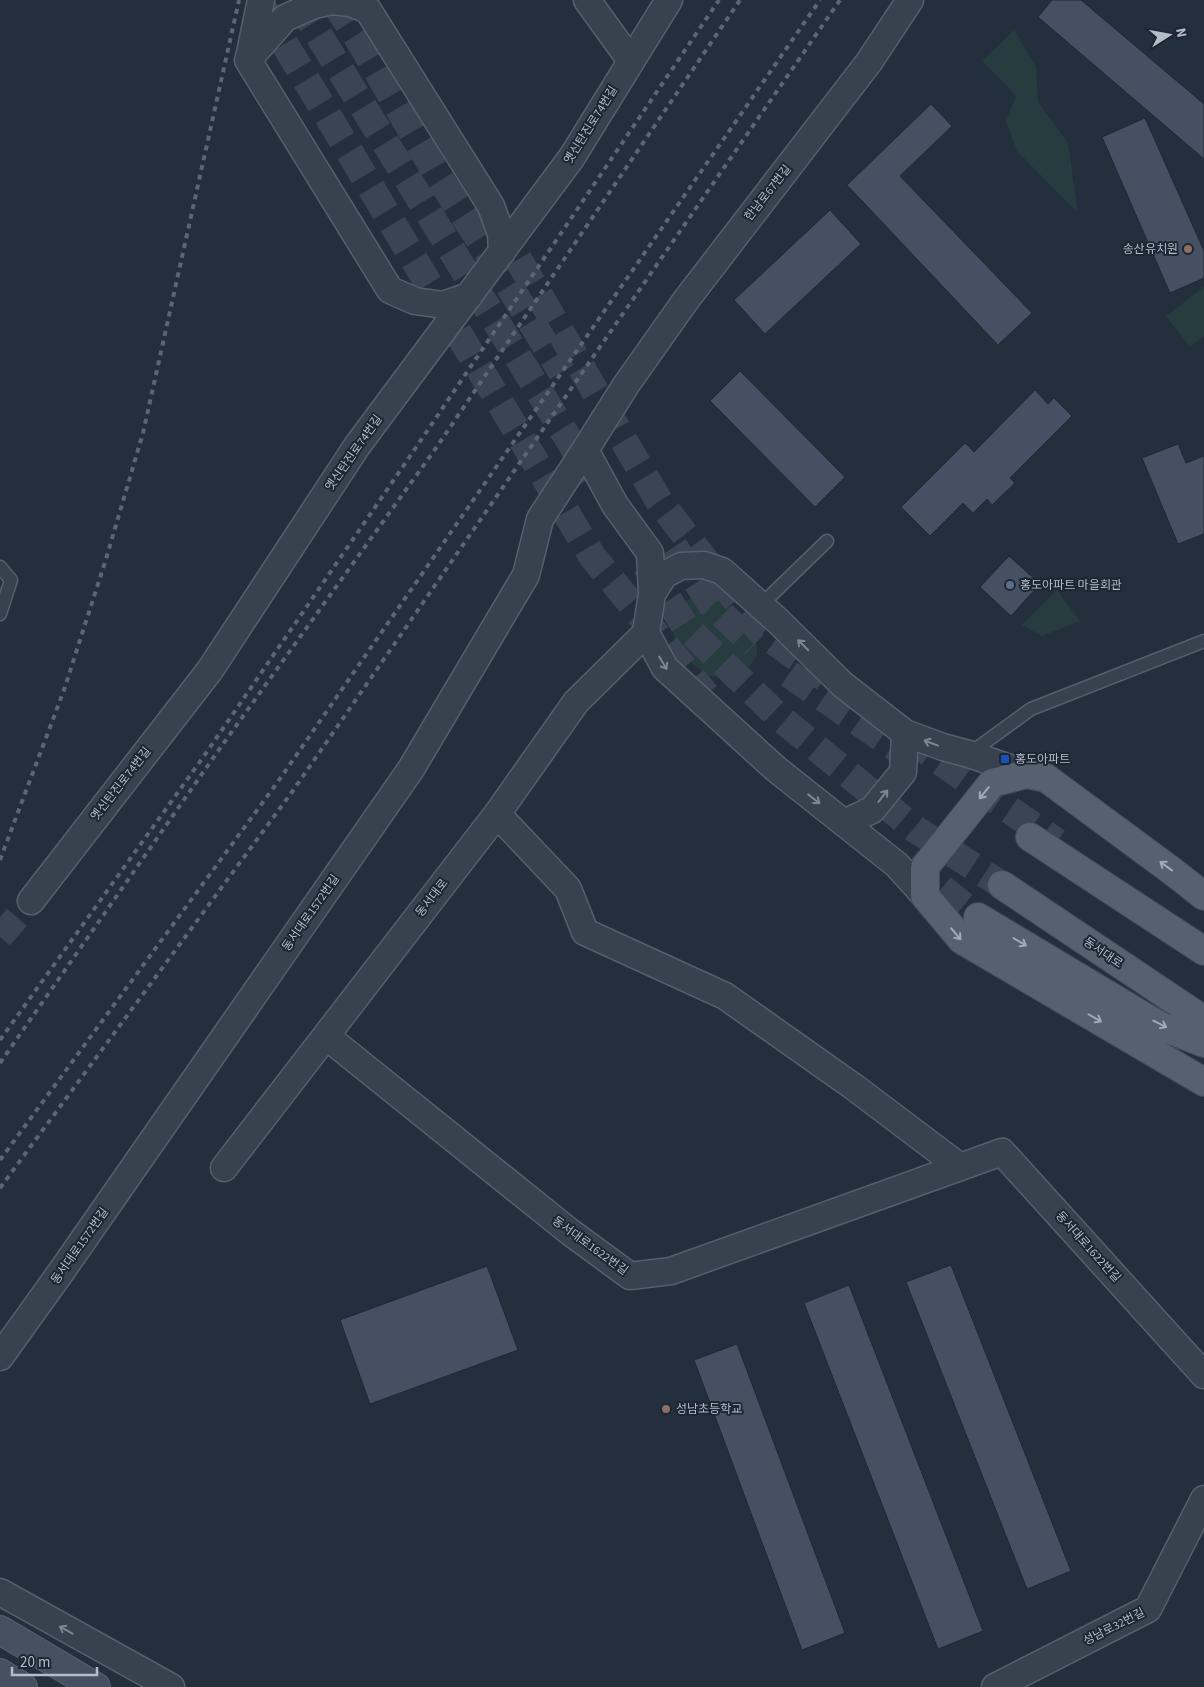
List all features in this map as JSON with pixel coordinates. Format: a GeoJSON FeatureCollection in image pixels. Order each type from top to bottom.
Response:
{"type":"FeatureCollection","features":[{"type":"Feature","properties":{"kind":"main road"},"geometry":{"type":"LineString","coordinates":[[1204,896],[1172,870],[1046,778],[1027,774],[992,783],[925,867],[925,896],[962,940],[1204,1082]]}},
{"type":"Feature","properties":{"kind":"main road"},"geometry":{"type":"LineString","coordinates":[[1030,838],[1204,951]]}},
{"type":"Feature","properties":{"kind":"main road"},"geometry":{"type":"LineString","coordinates":[[1057,842],[1204,946]]}},
{"type":"Feature","properties":{"kind":"main road","name":"동서대로"},"geometry":{"type":"LineString","coordinates":[[1002,886],[1204,1020]]}},
{"type":"Feature","properties":{"kind":"main road"},"geometry":{"type":"LineString","coordinates":[[978,917],[1160,1026],[1204,1043]]}},
{"type":"Feature","properties":{"kind":"main road"},"geometry":{"type":"LineString","coordinates":[[0,1630],[96,1687]]}},
{"type":"Feature","properties":{"kind":"main road"},"geometry":{"type":"LineString","coordinates":[[0,1673],[23,1687]]}},
{"type":"Feature","properties":{"kind":"street"},"geometry":{"type":"LineString","coordinates":[[261,0],[248,60],[390,290],[415,301],[443,305],[469,296]]}},
{"type":"Feature","properties":{"kind":"street"},"geometry":{"type":"LineString","coordinates":[[248,60],[285,18],[314,5],[332,0],[365,5],[491,206],[501,234],[502,252]]}},
{"type":"Feature","properties":{"kind":"street"},"geometry":{"type":"LineString","coordinates":[[587,0],[631,61]]}},
{"type":"Feature","properties":{"kind":"street","name":"옛신탄진로74번길"},"geometry":{"type":"LineString","coordinates":[[30,900],[210,670],[357,446],[572,157],[669,0]]}},
{"type":"Feature","properties":{"kind":"street","name":"한남로67번길"},"geometry":{"type":"LineString","coordinates":[[586,450],[626,385],[686,300],[869,62],[910,0]]}},
{"type":"Feature","properties":{"kind":"street"},"geometry":{"type":"LineString","coordinates":[[586,450],[615,505],[650,553],[681,566],[704,566],[722,571],[761,605],[843,685],[904,733],[943,748],[969,754],[1027,774]]}},
{"type":"Feature","properties":{"kind":"street","name":"동서대로1572번길"},"geometry":{"type":"LineString","coordinates":[[0,1357],[411,769],[526,575],[540,520],[586,450]]}},
{"type":"Feature","properties":{"kind":"street"},"geometry":{"type":"LineString","coordinates":[[650,553],[652,594],[646,633],[665,668],[776,769],[897,865],[925,896]]}},
{"type":"Feature","properties":{"kind":"street"},"geometry":{"type":"LineString","coordinates":[[652,594],[664,575],[681,566]]}},
{"type":"Feature","properties":{"kind":"street","name":"동서대로"},"geometry":{"type":"LineString","coordinates":[[224,1168],[497,814],[576,702],[646,633]]}},
{"type":"Feature","properties":{"kind":"street"},"geometry":{"type":"LineString","coordinates":[[844,823],[872,810],[902,772],[904,733]]}},
{"type":"Feature","properties":{"kind":"street"},"geometry":{"type":"LineString","coordinates":[[497,814],[568,889],[584,932],[725,996],[854,1088],[960,1167]]}},
{"type":"Feature","properties":{"kind":"street","name":"동서대로1622번길"},"geometry":{"type":"LineString","coordinates":[[326,1036],[570,1232],[630,1276],[672,1271],[1002,1152],[1204,1375]]}},
{"type":"Feature","properties":{"kind":"street","name":"성남로32번길"},"geometry":{"type":"LineString","coordinates":[[995,1687],[1148,1609],[1204,1499]]}},
{"type":"Feature","properties":{"kind":"street"},"geometry":{"type":"LineString","coordinates":[[0,1592],[171,1687]]}},
{"type":"Feature","properties":{"kind":"lane"},"geometry":{"type":"LineString","coordinates":[[761,605],[827,541]]}},
{"type":"Feature","properties":{"kind":"lane"},"geometry":{"type":"LineString","coordinates":[[0,567],[11,580],[0,614]]}},
{"type":"Feature","properties":{"kind":"lane"},"geometry":{"type":"LineString","coordinates":[[969,754],[1031,709],[1204,641]]}},
{"type":"Feature","properties":{"kind":"green space"},"geometry":{"type":"Polygon","coordinates":[[[1014,30],[1036,66],[1038,102],[1068,143],[1078,213],[1017,151],[1006,121],[1016,96],[982,61],[1014,30]]]}},
{"type":"Feature","properties":{"kind":"green space"},"geometry":{"type":"Polygon","coordinates":[[[1204,287],[1204,336],[1190,347],[1166,316],[1204,287]]]}},
{"type":"Feature","properties":{"kind":"green space"},"geometry":{"type":"Polygon","coordinates":[[[1057,590],[1080,621],[1042,636],[1022,625],[1057,590]]]}},
{"type":"Feature","properties":{"kind":"green space"},"geometry":{"type":"Polygon","coordinates":[[[701,594],[711,595],[721,600],[752,631],[757,641],[757,655],[749,667],[725,678],[708,676],[688,660],[676,646],[672,627],[680,606],[689,599],[701,594]]]}},
{"type":"Feature","properties":{"kind":"building"},"geometry":{"type":"Polygon","coordinates":[[[1052,0],[1081,0],[1204,104],[1204,159],[1038,17],[1052,0]]]}},
{"type":"Feature","properties":{"kind":"building"},"geometry":{"type":"Polygon","coordinates":[[[931,104],[952,126],[900,176],[1032,313],[998,345],[847,185],[931,104]]]}},
{"type":"Feature","properties":{"kind":"building","name":"송산유치원"},"geometry":{"type":"Polygon","coordinates":[[[1145,118],[1204,251],[1204,278],[1170,293],[1102,137],[1145,118]]]}},
{"type":"Feature","properties":{"kind":"building"},"geometry":{"type":"Polygon","coordinates":[[[830,210],[861,244],[765,334],[734,300],[830,210]]]}},
{"type":"Feature","properties":{"kind":"building"},"geometry":{"type":"Polygon","coordinates":[[[740,371],[845,477],[815,507],[710,401],[740,371]]]}},
{"type":"Feature","properties":{"kind":"building"},"geometry":{"type":"Polygon","coordinates":[[[1035,390],[1048,404],[1054,398],[1072,416],[1010,478],[1015,483],[992,505],[987,499],[973,513],[963,503],[930,536],[901,507],[965,443],[974,452],[1035,390]]]}},
{"type":"Feature","properties":{"kind":"building"},"geometry":{"type":"Polygon","coordinates":[[[1178,444],[1186,463],[1204,456],[1204,534],[1178,544],[1142,458],[1178,444]]]}},
{"type":"Feature","properties":{"kind":"building","name":"홍도아파트 마을회관"},"geometry":{"type":"Polygon","coordinates":[[[1009,556],[1040,584],[1011,616],[980,587],[1009,556]]]}},
{"type":"Feature","properties":{"kind":"building"},"geometry":{"type":"Polygon","coordinates":[[[951,1265],[1071,1571],[1027,1589],[906,1282],[951,1265]]]}},
{"type":"Feature","properties":{"kind":"building"},"geometry":{"type":"Polygon","coordinates":[[[487,1266],[518,1350],[370,1404],[340,1320],[487,1266]]]}},
{"type":"Feature","properties":{"kind":"building"},"geometry":{"type":"Polygon","coordinates":[[[849,1285],[983,1631],[938,1649],[804,1303],[849,1285]]]}},
{"type":"Feature","properties":{"kind":"building"},"geometry":{"type":"Polygon","coordinates":[[[737,1344],[845,1633],[802,1650],[694,1360],[737,1344]]]}},
{"type":"Feature","properties":{"kind":"tunnel"},"geometry":{"type":"LineString","coordinates":[[297,0],[592,477]]}},
{"type":"Feature","properties":{"kind":"tunnel"},"geometry":{"type":"LineString","coordinates":[[333,0],[361,43],[435,171],[502,274],[562,372]]}},
{"type":"Feature","properties":{"kind":"tunnel"},"geometry":{"type":"LineString","coordinates":[[263,8],[592,556],[706,695]]}},
{"type":"Feature","properties":{"kind":"tunnel"},"geometry":{"type":"LineString","coordinates":[[497,223],[659,501],[760,631],[825,678]]}},
{"type":"Feature","properties":{"kind":"tunnel"},"geometry":{"type":"LineString","coordinates":[[674,547],[712,605],[754,645]]}},
{"type":"Feature","properties":{"kind":"tunnel"},"geometry":{"type":"LineString","coordinates":[[646,565],[685,626],[778,716],[915,829],[1002,885]]}},
{"type":"Feature","properties":{"kind":"tunnel"},"geometry":{"type":"LineString","coordinates":[[789,674],[918,763]]}},
{"type":"Feature","properties":{"kind":"tunnel"},"geometry":{"type":"LineString","coordinates":[[907,737],[1057,842]]}},
{"type":"Feature","properties":{"kind":"tunnel"},"geometry":{"type":"LineString","coordinates":[[909,862],[978,917]]}},
{"type":"Feature","properties":{"kind":"tunnel"},"geometry":{"type":"LineString","coordinates":[[0,937],[31,901]]}},
{"type":"Feature","properties":{"kind":"railway"},"geometry":{"type":"LineString","coordinates":[[0,860],[64,690],[106,559],[143,433],[239,0]]}},
{"type":"Feature","properties":{"kind":"railway"},"geometry":{"type":"LineString","coordinates":[[0,1040],[204,756],[719,0]]}},
{"type":"Feature","properties":{"kind":"railway"},"geometry":{"type":"LineString","coordinates":[[0,1063],[218,751],[436,448],[740,0]]}},
{"type":"Feature","properties":{"kind":"railway"},"geometry":{"type":"LineString","coordinates":[[0,1160],[277,783],[820,0]]}},
{"type":"Feature","properties":{"kind":"railway"},"geometry":{"type":"LineString","coordinates":[[0,1188],[292,792],[840,0]]}},
{"type":"Feature","properties":{"kind":"place","name":"송산유치원"},"geometry":{"type":"Point","coordinates":[1188,249]}},
{"type":"Feature","properties":{"kind":"place","name":"홍도아파트 마을회관"},"geometry":{"type":"Point","coordinates":[1010,585]}},
{"type":"Feature","properties":{"kind":"place","name":"홍도아파트"},"geometry":{"type":"Point","coordinates":[1005,759]}},
{"type":"Feature","properties":{"kind":"place","name":"성남초등학교"},"geometry":{"type":"Point","coordinates":[666,1409]}}]}
